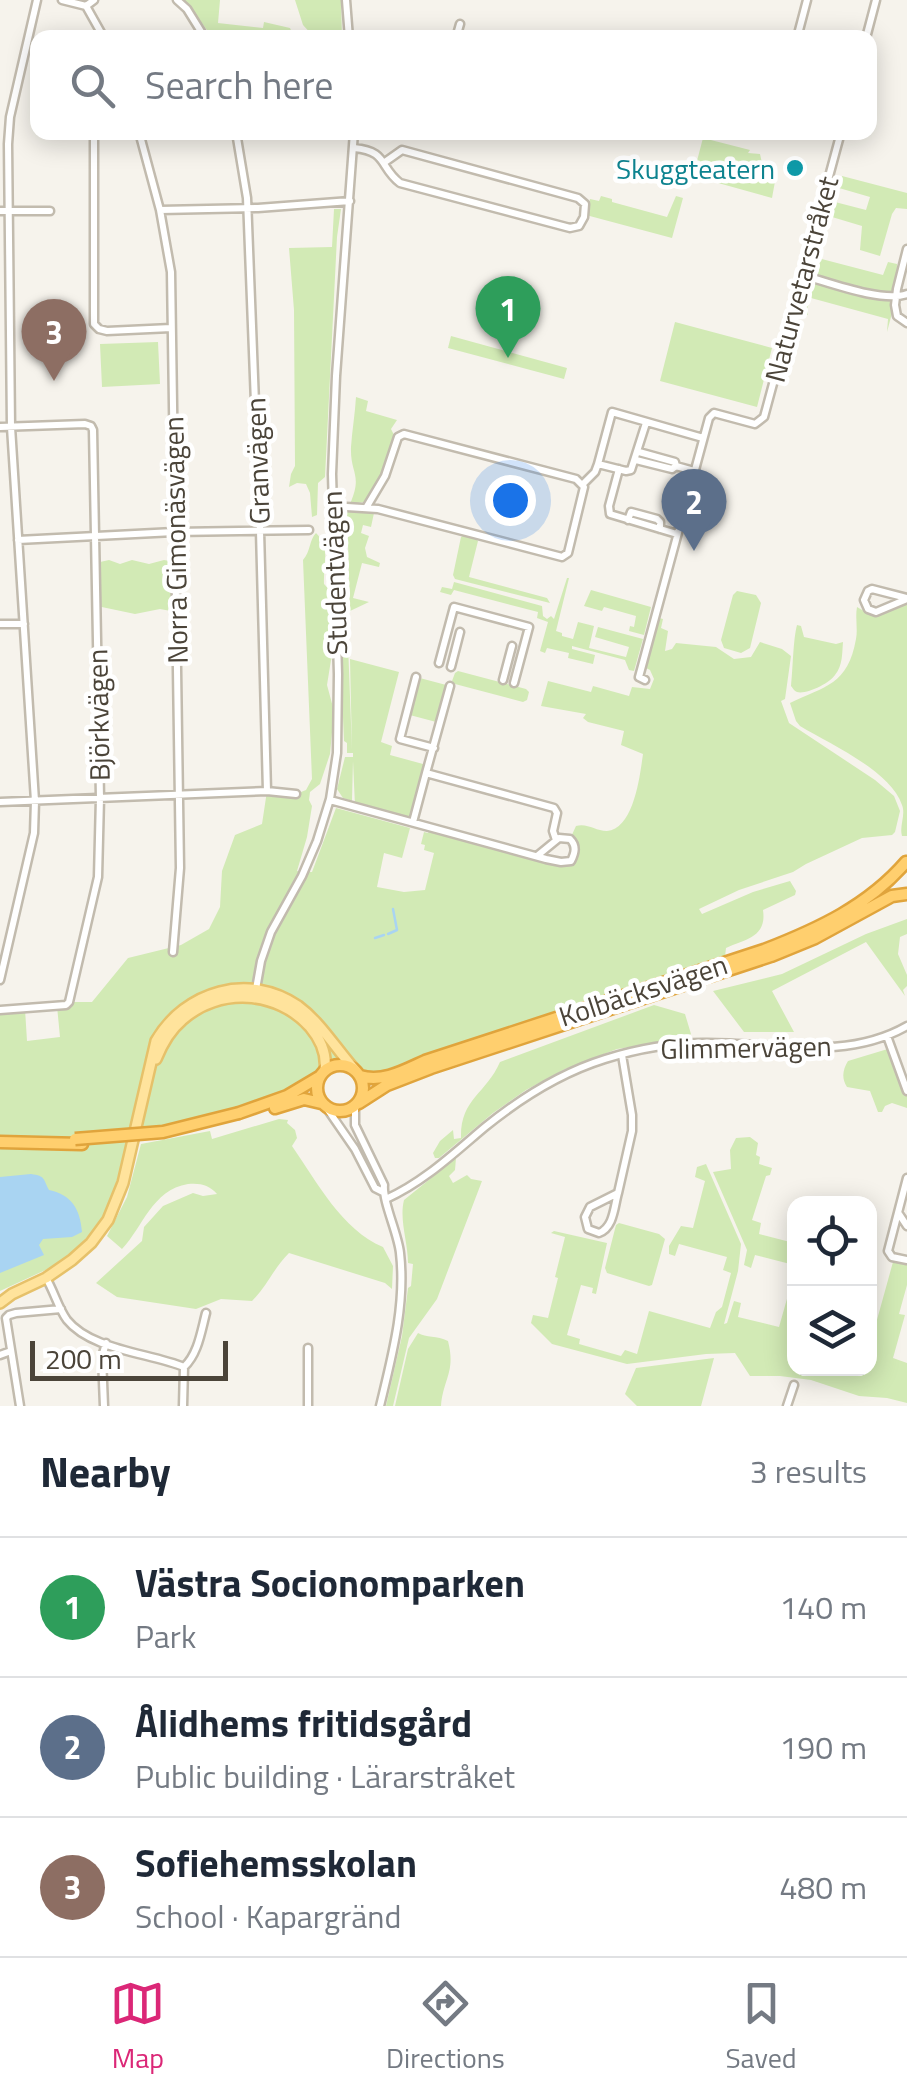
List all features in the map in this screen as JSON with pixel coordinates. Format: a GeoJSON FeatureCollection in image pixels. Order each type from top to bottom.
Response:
{"type":"FeatureCollection","features":[{"type":"Feature","properties":{"kind":"highway"},"geometry":{"type":"LineString","coordinates":[[907,861],[903,877],[907,891]]}},
{"type":"Feature","properties":{"kind":"highway","name":"Kolbäcksvägen"},"geometry":{"type":"LineString","coordinates":[[358,1074],[371,1080],[384,1078],[790,940],[852,909],[907,861]]}},
{"type":"Feature","properties":{"kind":"highway","name":"Kolbäcksvägen"},"geometry":{"type":"LineString","coordinates":[[357,1104],[387,1085],[431,1068],[772,956],[907,891]]}},
{"type":"Feature","properties":{"kind":"highway"},"geometry":{"type":"LineString","coordinates":[[0,1139],[162,1132],[263,1112],[304,1099],[344,1112],[357,1104],[363,1093],[358,1074],[342,1065],[322,1073],[288,1096],[241,1115]]}},
{"type":"Feature","properties":{"kind":"highway"},"geometry":{"type":"LineString","coordinates":[[322,1073],[317,1086],[324,1106]]}},
{"type":"Feature","properties":{"kind":"main road"},"geometry":{"type":"LineString","coordinates":[[255,993],[304,1021],[324,1050],[322,1073]]}},
{"type":"Feature","properties":{"kind":"main road"},"geometry":{"type":"LineString","coordinates":[[0,1299],[46,1278],[72,1260],[91,1243],[114,1209],[124,1182],[149,1072],[173,1029],[188,1014],[224,998],[255,993],[278,996],[301,1008],[358,1074]]}},
{"type":"Feature","properties":{"kind":"street"},"geometry":{"type":"LineString","coordinates":[[30,30],[37,0]]}},
{"type":"Feature","properties":{"kind":"street"},"geometry":{"type":"LineString","coordinates":[[62,0],[86,6],[100,30]]}},
{"type":"Feature","properties":{"kind":"street"},"geometry":{"type":"LineString","coordinates":[[86,6],[94,0]]}},
{"type":"Feature","properties":{"kind":"street"},"geometry":{"type":"LineString","coordinates":[[178,0],[201,30]]}},
{"type":"Feature","properties":{"kind":"street"},"geometry":{"type":"LineString","coordinates":[[346,0],[348,30]]}},
{"type":"Feature","properties":{"kind":"street"},"geometry":{"type":"LineString","coordinates":[[799,30],[807,0]]}},
{"type":"Feature","properties":{"kind":"street"},"geometry":{"type":"LineString","coordinates":[[868,30],[876,0]]}},
{"type":"Feature","properties":{"kind":"street"},"geometry":{"type":"LineString","coordinates":[[458,30],[460,24]]}},
{"type":"Feature","properties":{"kind":"street"},"geometry":{"type":"LineString","coordinates":[[0,980],[34,833],[11,427],[4,211],[10,118],[30,31]]}},
{"type":"Feature","properties":{"kind":"street"},"geometry":{"type":"LineString","coordinates":[[94,140],[94,324],[108,331],[171,328]]}},
{"type":"Feature","properties":{"kind":"street","name":"Norra Gimonäsvägen"},"geometry":{"type":"LineString","coordinates":[[141,140],[171,272],[180,795],[180,868],[173,952]]}},
{"type":"Feature","properties":{"kind":"street","name":"Granvägen"},"geometry":{"type":"LineString","coordinates":[[237,140],[247,208],[267,791]]}},
{"type":"Feature","properties":{"kind":"street","name":"Studentvägen"},"geometry":{"type":"LineString","coordinates":[[255,993],[266,942],[310,860],[330,800],[337,753],[332,506],[335,392],[354,140]]}},
{"type":"Feature","properties":{"kind":"street","name":"Naturvetarstråket"},"geometry":{"type":"LineString","coordinates":[[703,438],[708,418],[714,413],[759,423],[764,417],[839,140]]}},
{"type":"Feature","properties":{"kind":"street"},"geometry":{"type":"LineString","coordinates":[[354,148],[370,150],[385,162],[392,177],[400,183],[570,228],[578,226],[584,217],[583,200],[561,193],[402,150],[385,162]]}},
{"type":"Feature","properties":{"kind":"street"},"geometry":{"type":"LineString","coordinates":[[160,210],[350,201]]}},
{"type":"Feature","properties":{"kind":"street"},"geometry":{"type":"LineString","coordinates":[[4,211],[50,212]]}},
{"type":"Feature","properties":{"kind":"street"},"geometry":{"type":"LineString","coordinates":[[907,248],[896,298],[897,316],[907,323]]}},
{"type":"Feature","properties":{"kind":"street"},"geometry":{"type":"LineString","coordinates":[[802,275],[882,297],[907,294]]}},
{"type":"Feature","properties":{"kind":"street"},"geometry":{"type":"LineString","coordinates":[[583,484],[595,472],[612,412],[703,438],[640,677],[646,680]]}},
{"type":"Feature","properties":{"kind":"street"},"geometry":{"type":"LineString","coordinates":[[598,464],[632,470],[646,423]]}},
{"type":"Feature","properties":{"kind":"street","name":"Björkvägen"},"geometry":{"type":"LineString","coordinates":[[0,1010],[69,1002],[98,877],[100,798],[94,430],[86,424],[11,427]]}},
{"type":"Feature","properties":{"kind":"street"},"geometry":{"type":"LineString","coordinates":[[0,427],[11,427]]}},
{"type":"Feature","properties":{"kind":"street"},"geometry":{"type":"LineString","coordinates":[[332,506],[415,518],[562,557],[568,554],[584,491],[576,478],[404,434],[398,437],[384,476],[366,508]]}},
{"type":"Feature","properties":{"kind":"street"},"geometry":{"type":"LineString","coordinates":[[637,456],[672,469],[676,466],[694,471]]}},
{"type":"Feature","properties":{"kind":"street"},"geometry":{"type":"LineString","coordinates":[[618,469],[609,511],[612,516],[678,534]]}},
{"type":"Feature","properties":{"kind":"street"},"geometry":{"type":"LineString","coordinates":[[18,540],[309,530]]}},
{"type":"Feature","properties":{"kind":"street"},"geometry":{"type":"LineString","coordinates":[[872,589],[907,599],[876,612],[868,609],[864,600],[872,589]]}},
{"type":"Feature","properties":{"kind":"street"},"geometry":{"type":"LineString","coordinates":[[439,664],[454,607],[529,627],[514,683]]}},
{"type":"Feature","properties":{"kind":"street"},"geometry":{"type":"LineString","coordinates":[[0,624],[24,624]]}},
{"type":"Feature","properties":{"kind":"street"},"geometry":{"type":"LineString","coordinates":[[451,667],[460,632]]}},
{"type":"Feature","properties":{"kind":"street"},"geometry":{"type":"LineString","coordinates":[[503,680],[512,646]]}},
{"type":"Feature","properties":{"kind":"street"},"geometry":{"type":"LineString","coordinates":[[416,676],[400,739],[434,748]]}},
{"type":"Feature","properties":{"kind":"street"},"geometry":{"type":"LineString","coordinates":[[413,822],[450,686]]}},
{"type":"Feature","properties":{"kind":"street"},"geometry":{"type":"LineString","coordinates":[[426,774],[554,808],[556,840]]}},
{"type":"Feature","properties":{"kind":"street"},"geometry":{"type":"LineString","coordinates":[[0,802],[267,791],[296,794]]}},
{"type":"Feature","properties":{"kind":"street"},"geometry":{"type":"LineString","coordinates":[[330,800],[536,856],[561,862],[571,861],[573,842],[563,837],[536,856]]}},
{"type":"Feature","properties":{"kind":"street","name":"Glimmervägen"},"geometry":{"type":"LineString","coordinates":[[385,1196],[405,1190],[538,1088],[578,1069],[662,1046],[700,1042],[824,1048],[861,1043],[907,1026]]}},
{"type":"Feature","properties":{"kind":"street"},"geometry":{"type":"LineString","coordinates":[[887,1036],[907,1090]]}},
{"type":"Feature","properties":{"kind":"street"},"geometry":{"type":"LineString","coordinates":[[618,1193],[590,1207],[585,1218],[588,1229],[606,1230],[610,1223],[618,1193],[632,1131],[622,1055]]}},
{"type":"Feature","properties":{"kind":"street"},"geometry":{"type":"LineString","coordinates":[[357,1104],[355,1125],[384,1186],[400,1246],[402,1283],[394,1350],[380,1406]]}},
{"type":"Feature","properties":{"kind":"street"},"geometry":{"type":"LineString","coordinates":[[324,1106],[355,1150],[375,1188],[385,1196]]}},
{"type":"Feature","properties":{"kind":"street"},"geometry":{"type":"LineString","coordinates":[[907,1178],[888,1251],[892,1257],[907,1260]]}},
{"type":"Feature","properties":{"kind":"street"},"geometry":{"type":"LineString","coordinates":[[898,1213],[907,1226]]}},
{"type":"Feature","properties":{"kind":"street"},"geometry":{"type":"LineString","coordinates":[[46,1278],[65,1318],[77,1329],[106,1344],[184,1368]]}},
{"type":"Feature","properties":{"kind":"street"},"geometry":{"type":"LineString","coordinates":[[20,1406],[6,1318],[10,1314],[61,1309]]}},
{"type":"Feature","properties":{"kind":"street"},"geometry":{"type":"LineString","coordinates":[[183,1406],[184,1368],[196,1348],[206,1313]]}},
{"type":"Feature","properties":{"kind":"street"},"geometry":{"type":"LineString","coordinates":[[104,1406],[102,1357],[106,1344]]}},
{"type":"Feature","properties":{"kind":"street"},"geometry":{"type":"LineString","coordinates":[[308,1348],[308,1406]]}},
{"type":"Feature","properties":{"kind":"street"},"geometry":{"type":"LineString","coordinates":[[0,1355],[11,1351]]}},
{"type":"Feature","properties":{"kind":"street"},"geometry":{"type":"LineString","coordinates":[[787,1406],[794,1385]]}},
{"type":"Feature","properties":{"kind":"green space"},"geometry":{"type":"Polygon","coordinates":[[[177,0],[220,0],[218,23],[263,28],[264,22],[291,30],[207,30],[193,11],[177,0]]]}},
{"type":"Feature","properties":{"kind":"green space"},"geometry":{"type":"Polygon","coordinates":[[[295,0],[341,0],[342,30],[308,30],[295,0]]]}},
{"type":"Feature","properties":{"kind":"green space"},"geometry":{"type":"Polygon","coordinates":[[[702,140],[711,140],[760,154],[762,163],[772,166],[776,176],[772,198],[693,176],[702,140]]]}},
{"type":"Feature","properties":{"kind":"green space"},"geometry":{"type":"Polygon","coordinates":[[[842,176],[907,193],[907,209],[896,208],[892,214],[880,256],[860,250],[862,226],[832,217],[835,202],[866,210],[870,197],[839,188],[842,176]]]}},
{"type":"Feature","properties":{"kind":"green space"},"geometry":{"type":"Polygon","coordinates":[[[601,196],[667,217],[676,196],[683,198],[672,238],[586,215],[590,199],[599,201],[601,196]]]}},
{"type":"Feature","properties":{"kind":"green space"},"geometry":{"type":"Polygon","coordinates":[[[334,209],[341,209],[325,477],[318,483],[317,515],[312,517],[306,484],[289,487],[295,466],[294,310],[289,248],[332,247],[334,209]]]}},
{"type":"Feature","properties":{"kind":"green space"},"geometry":{"type":"Polygon","coordinates":[[[814,257],[883,275],[888,262],[897,264],[896,298],[887,332],[888,319],[811,298],[808,315],[800,313],[814,257]]]}},
{"type":"Feature","properties":{"kind":"green space"},"geometry":{"type":"Polygon","coordinates":[[[675,322],[772,348],[757,407],[660,381],[675,322]]]}},
{"type":"Feature","properties":{"kind":"green space"},"geometry":{"type":"Polygon","coordinates":[[[451,336],[567,368],[564,379],[448,348],[451,336]]]}},
{"type":"Feature","properties":{"kind":"green space"},"geometry":{"type":"Polygon","coordinates":[[[158,342],[160,384],[102,387],[100,344],[158,342]]]}},
{"type":"Feature","properties":{"kind":"green space"},"geometry":{"type":"Polygon","coordinates":[[[356,397],[368,401],[366,411],[397,420],[391,429],[394,435],[382,478],[364,502],[350,504],[356,486],[351,447],[356,397]]]}},
{"type":"Feature","properties":{"kind":"green space"},"geometry":{"type":"Polygon","coordinates":[[[347,511],[374,513],[371,527],[363,525],[361,533],[369,536],[367,557],[380,563],[379,567],[362,563],[353,598],[369,602],[350,611],[347,511]]]}},
{"type":"Feature","properties":{"kind":"green space"},"geometry":{"type":"Polygon","coordinates":[[[341,512],[352,750],[350,659],[399,672],[381,742],[392,746],[390,755],[423,764],[426,773],[413,822],[355,806],[353,761],[352,801],[343,798],[337,789],[345,757],[353,757],[353,753],[347,753],[344,741],[336,554],[336,518],[341,512]]]}},
{"type":"Feature","properties":{"kind":"green space"},"geometry":{"type":"Polygon","coordinates":[[[316,533],[325,550],[324,584],[334,595],[336,646],[327,685],[334,711],[330,754],[320,784],[310,792],[307,837],[297,871],[312,872],[336,808],[410,828],[402,858],[384,853],[377,887],[404,892],[425,890],[434,853],[424,850],[425,845],[421,844],[424,832],[432,827],[566,862],[574,854],[570,839],[576,826],[607,831],[616,828],[634,800],[643,754],[621,745],[624,731],[588,722],[583,718],[586,714],[541,706],[548,681],[591,692],[593,686],[629,696],[632,687],[650,689],[654,679],[650,670],[642,666],[655,617],[663,619],[661,628],[668,631],[665,651],[676,643],[716,647],[734,659],[751,657],[760,642],[791,656],[785,699],[781,701],[789,723],[894,796],[900,811],[895,832],[862,838],[793,872],[739,890],[699,909],[702,914],[790,881],[796,891],[763,910],[758,932],[726,948],[725,957],[381,1074],[351,1066],[325,1070],[308,1092],[207,1118],[130,1132],[112,1198],[89,1235],[52,1267],[0,1291],[0,1010],[25,1009],[27,1041],[60,1037],[57,1006],[92,1002],[128,958],[181,945],[209,929],[220,907],[222,871],[235,835],[262,824],[267,791],[296,794],[306,790],[312,779],[303,560],[316,533]]]}},
{"type":"Feature","properties":{"kind":"green space"},"geometry":{"type":"Polygon","coordinates":[[[464,535],[478,541],[469,577],[547,598],[550,603],[455,579],[464,535]]]}},
{"type":"Feature","properties":{"kind":"green space"},"geometry":{"type":"Polygon","coordinates":[[[109,560],[120,564],[132,560],[149,564],[175,562],[176,612],[160,609],[135,614],[97,606],[96,565],[109,560]]]}},
{"type":"Feature","properties":{"kind":"green space"},"geometry":{"type":"Polygon","coordinates":[[[567,578],[556,631],[573,639],[578,622],[594,626],[589,648],[626,657],[629,647],[595,637],[598,627],[643,639],[634,671],[629,670],[625,660],[572,646],[595,655],[593,664],[568,658],[569,653],[547,648],[545,653],[540,651],[548,622],[537,618],[538,612],[454,590],[451,595],[440,592],[442,587],[452,589],[454,582],[542,606],[543,616],[554,619],[567,578]]]}},
{"type":"Feature","properties":{"kind":"green space"},"geometry":{"type":"Polygon","coordinates":[[[591,590],[651,607],[644,635],[629,631],[636,616],[584,606],[591,590]]]}},
{"type":"Feature","properties":{"kind":"green space"},"geometry":{"type":"Polygon","coordinates":[[[737,591],[756,595],[761,603],[750,648],[741,653],[724,648],[721,640],[737,591]]]}},
{"type":"Feature","properties":{"kind":"green space"},"geometry":{"type":"Polygon","coordinates":[[[907,603],[907,836],[902,836],[903,809],[886,781],[800,726],[790,703],[841,675],[856,639],[857,607],[876,615],[907,603]]]}},
{"type":"Feature","properties":{"kind":"green space"},"geometry":{"type":"Polygon","coordinates":[[[797,625],[804,637],[843,642],[841,663],[835,675],[818,688],[801,692],[791,686],[797,625]]]}},
{"type":"Feature","properties":{"kind":"green space"},"geometry":{"type":"Polygon","coordinates":[[[458,671],[526,689],[527,700],[455,684],[452,681],[458,671]]]}},
{"type":"Feature","properties":{"kind":"green space"},"geometry":{"type":"Polygon","coordinates":[[[416,677],[450,686],[440,723],[406,714],[416,677]]]}},
{"type":"Feature","properties":{"kind":"green space"},"geometry":{"type":"Polygon","coordinates":[[[907,919],[907,934],[900,937],[898,954],[907,975],[905,996],[866,942],[772,991],[794,1032],[744,1032],[713,991],[782,974],[907,919]]]}},
{"type":"Feature","properties":{"kind":"green space"},"geometry":{"type":"Polygon","coordinates":[[[654,1005],[685,1014],[691,1034],[685,1039],[617,1049],[565,1069],[526,1090],[435,1158],[433,1153],[440,1141],[453,1130],[454,1139],[461,1138],[469,1105],[500,1062],[654,1005]]]}},
{"type":"Feature","properties":{"kind":"green space"},"geometry":{"type":"Polygon","coordinates":[[[891,1048],[907,1091],[907,1108],[892,1103],[878,1112],[870,1091],[847,1087],[844,1070],[848,1061],[891,1048]]]}},
{"type":"Feature","properties":{"kind":"green space"},"geometry":{"type":"Polygon","coordinates":[[[279,1119],[288,1120],[295,1130],[297,1138],[292,1146],[332,1204],[355,1229],[383,1247],[393,1266],[392,1289],[385,1283],[289,1253],[252,1301],[221,1299],[196,1309],[117,1297],[96,1283],[142,1241],[144,1227],[163,1206],[193,1193],[217,1194],[201,1184],[188,1184],[165,1194],[122,1249],[107,1236],[127,1197],[141,1144],[210,1131],[212,1139],[279,1119]]]}},
{"type":"Feature","properties":{"kind":"green space"},"geometry":{"type":"Polygon","coordinates":[[[750,1137],[758,1143],[759,1164],[772,1168],[752,1220],[761,1223],[759,1234],[787,1241],[787,1263],[755,1255],[751,1268],[744,1265],[747,1250],[713,1172],[731,1169],[730,1150],[736,1138],[750,1137]]]}},
{"type":"Feature","properties":{"kind":"green space"},"geometry":{"type":"Polygon","coordinates":[[[456,1158],[455,1170],[449,1176],[453,1183],[467,1175],[482,1181],[437,1299],[409,1338],[393,1406],[386,1406],[413,1264],[408,1263],[404,1200],[456,1158]]]}},
{"type":"Feature","properties":{"kind":"green space"},"geometry":{"type":"Polygon","coordinates":[[[706,1164],[741,1244],[724,1324],[734,1301],[741,1303],[738,1317],[779,1327],[787,1299],[787,1376],[877,1376],[877,1320],[893,1262],[907,1265],[907,1285],[899,1314],[905,1315],[893,1358],[907,1363],[907,1403],[859,1396],[811,1380],[750,1376],[735,1353],[627,1364],[552,1344],[531,1323],[533,1315],[548,1318],[558,1278],[555,1277],[565,1237],[551,1233],[554,1231],[607,1243],[596,1294],[592,1293],[593,1288],[581,1285],[567,1335],[580,1339],[579,1344],[621,1356],[625,1350],[637,1354],[649,1311],[710,1328],[722,1307],[731,1273],[723,1270],[727,1257],[679,1244],[675,1256],[669,1254],[669,1246],[681,1226],[693,1228],[705,1181],[695,1177],[697,1167],[706,1164]]]}},
{"type":"Feature","properties":{"kind":"green space"},"geometry":{"type":"Polygon","coordinates":[[[619,1223],[665,1239],[652,1285],[607,1273],[605,1268],[619,1223]]]}},
{"type":"Feature","properties":{"kind":"green space"},"geometry":{"type":"Polygon","coordinates":[[[418,1333],[448,1341],[450,1368],[441,1406],[395,1406],[408,1349],[418,1333]]]}},
{"type":"Feature","properties":{"kind":"green space"},"geometry":{"type":"Polygon","coordinates":[[[714,1358],[701,1406],[637,1406],[625,1394],[636,1368],[714,1358]]]}},
{"type":"Feature","properties":{"kind":"water"},"geometry":{"type":"Polygon","coordinates":[[[0,1177],[42,1177],[49,1190],[64,1195],[73,1204],[82,1232],[72,1237],[43,1239],[39,1245],[44,1255],[0,1273],[0,1177]]]}},
{"type":"Feature","properties":{"kind":"waterway"},"geometry":{"type":"LineString","coordinates":[[388,934],[397,930],[393,909]]}},
{"type":"Feature","properties":{"kind":"waterway"},"geometry":{"type":"LineString","coordinates":[[375,938],[384,935]]}},
{"type":"Feature","properties":{"kind":"place","name":"Skuggteatern"},"geometry":{"type":"Point","coordinates":[795,168]}},
{"type":"Feature","properties":{"kind":"place","name":"Västra Socionomparken"},"geometry":{"type":"Point","coordinates":[508,358]}},
{"type":"Feature","properties":{"kind":"place","name":"Sofiehemsskolan"},"geometry":{"type":"Point","coordinates":[54,381]}},
{"type":"Feature","properties":{"kind":"place","name":"Ålidhems fritidsgård"},"geometry":{"type":"Point","coordinates":[694,551]}}]}
